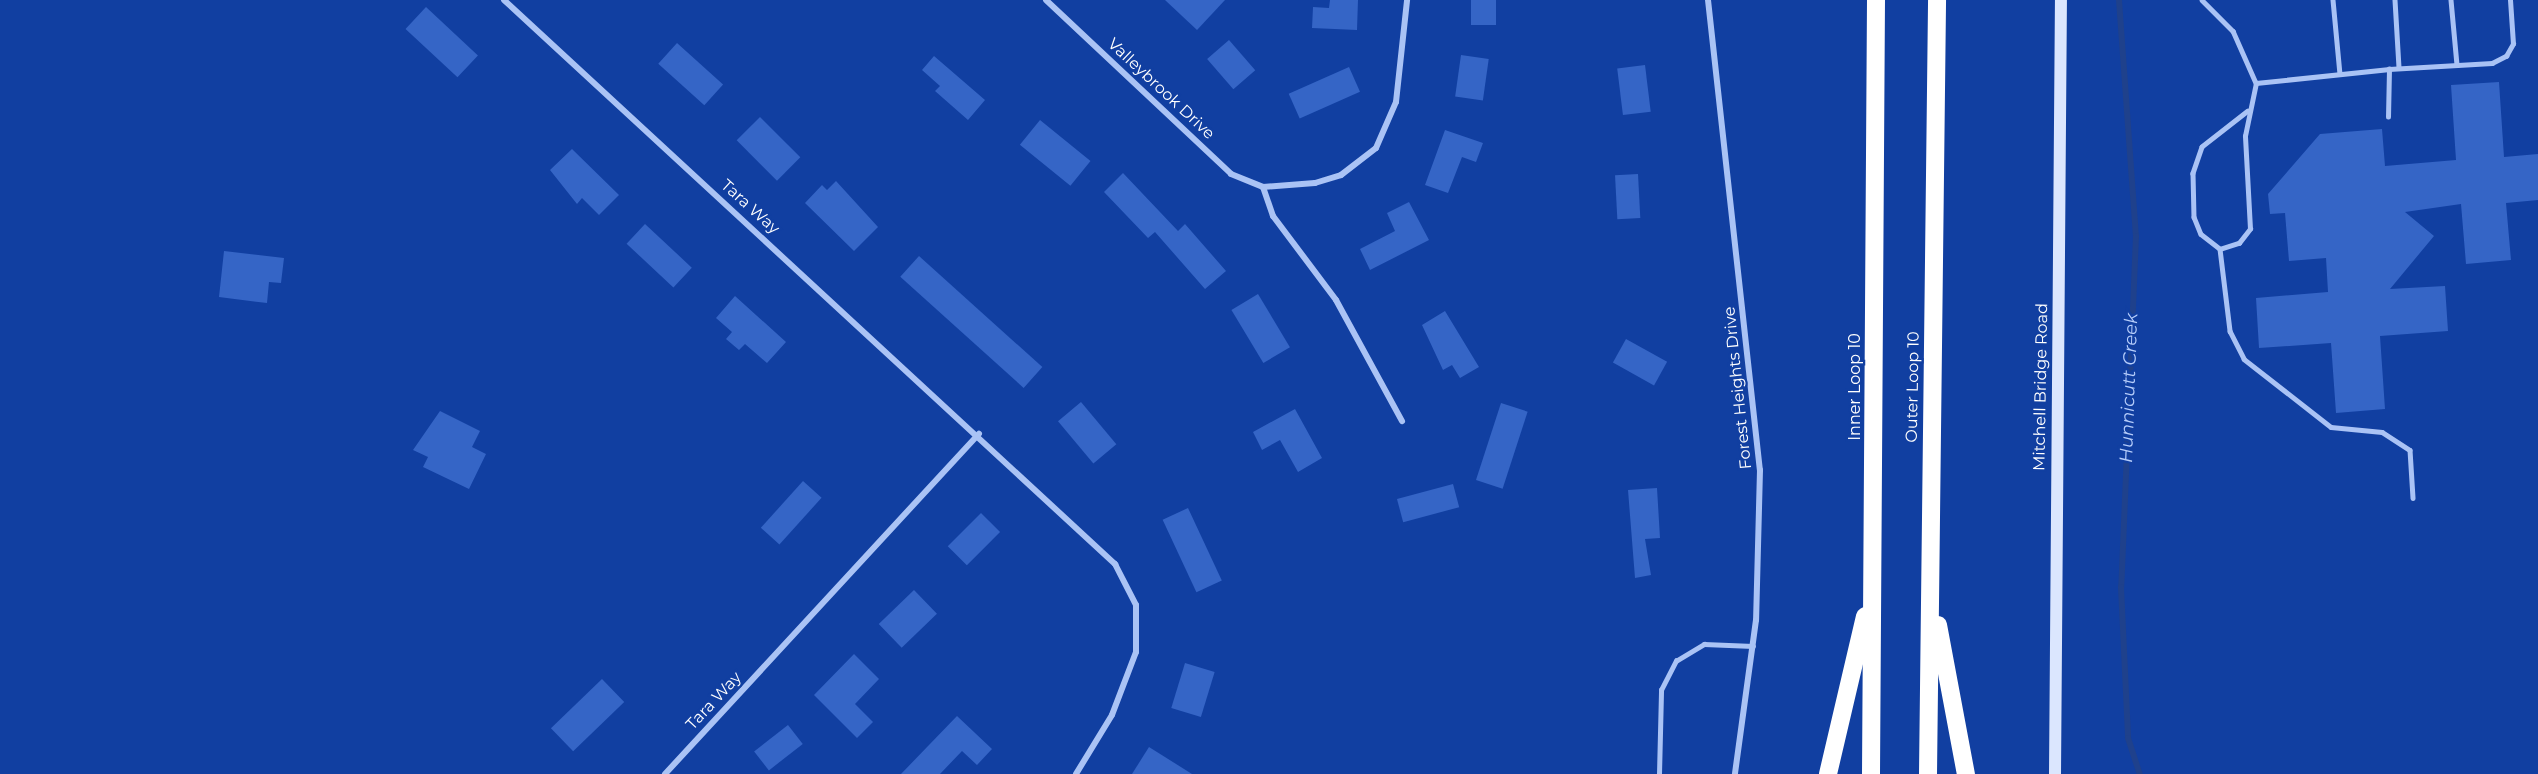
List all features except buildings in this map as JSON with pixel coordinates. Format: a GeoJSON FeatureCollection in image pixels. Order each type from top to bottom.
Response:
{"type":"FeatureCollection","features":[{"type":"Feature","properties":{"kind":"highway","name":"Inner Loop 10"},"geometry":{"type":"LineString","coordinates":[[1871,774],[1876,0]]}},
{"type":"Feature","properties":{"kind":"highway","name":"Outer Loop 10"},"geometry":{"type":"LineString","coordinates":[[1928,774],[1937,0]]}},
{"type":"Feature","properties":{"kind":"highway"},"geometry":{"type":"LineString","coordinates":[[1828,774],[1873,582]]}},
{"type":"Feature","properties":{"kind":"highway"},"geometry":{"type":"LineString","coordinates":[[1930,587],[1966,774]]}},
{"type":"Feature","properties":{"kind":"street","name":"Tara Way"},"geometry":{"type":"LineString","coordinates":[[504,0],[979,434],[1096,542],[1115,564],[1136,604],[1139,627],[1128,677],[1097,744],[1076,774]]}},
{"type":"Feature","properties":{"kind":"street","name":"Valleybrook Drive"},"geometry":{"type":"LineString","coordinates":[[1046,0],[1232,174],[1263,188],[1316,183],[1341,175],[1376,148],[1396,102],[1407,0]]}},
{"type":"Feature","properties":{"kind":"street","name":"Forest Heights Drive"},"geometry":{"type":"LineString","coordinates":[[1708,0],[1760,470],[1753,646],[1735,774]]}},
{"type":"Feature","properties":{"kind":"street","name":"Mitchell Bridge Road"},"geometry":{"type":"LineString","coordinates":[[2055,774],[2061,0]]}},
{"type":"Feature","properties":{"kind":"street"},"geometry":{"type":"LineString","coordinates":[[1263,188],[1273,216],[1336,300],[1402,421]]}},
{"type":"Feature","properties":{"kind":"street","name":"Tara Way"},"geometry":{"type":"LineString","coordinates":[[665,774],[979,434]]}},
{"type":"Feature","properties":{"kind":"lane"},"geometry":{"type":"LineString","coordinates":[[2202,0],[2233,30],[2256,83],[2248,111],[2250,229],[2239,243],[2220,249]]}},
{"type":"Feature","properties":{"kind":"lane"},"geometry":{"type":"LineString","coordinates":[[2333,0],[2340,74]]}},
{"type":"Feature","properties":{"kind":"lane"},"geometry":{"type":"LineString","coordinates":[[2395,0],[2399,68]]}},
{"type":"Feature","properties":{"kind":"lane"},"geometry":{"type":"LineString","coordinates":[[2451,0],[2457,65]]}},
{"type":"Feature","properties":{"kind":"lane"},"geometry":{"type":"LineString","coordinates":[[2256,83],[2399,68],[2499,62],[2513,50],[2510,0]]}},
{"type":"Feature","properties":{"kind":"lane"},"geometry":{"type":"LineString","coordinates":[[2388,117],[2389,69]]}},
{"type":"Feature","properties":{"kind":"lane"},"geometry":{"type":"LineString","coordinates":[[2248,111],[2202,147],[2193,173],[2198,230],[2220,249],[2230,331],[2244,359],[2331,427],[2382,432],[2410,450],[2413,498]]}},
{"type":"Feature","properties":{"kind":"lane"},"geometry":{"type":"LineString","coordinates":[[1659,774],[1662,690],[1676,661],[1704,644],[1753,646]]}},
{"type":"Feature","properties":{"kind":"waterway","name":"Hunnicutt Creek"},"geometry":{"type":"LineString","coordinates":[[2119,0],[2136,236],[2121,587],[2128,738],[2140,774]]}}]}
